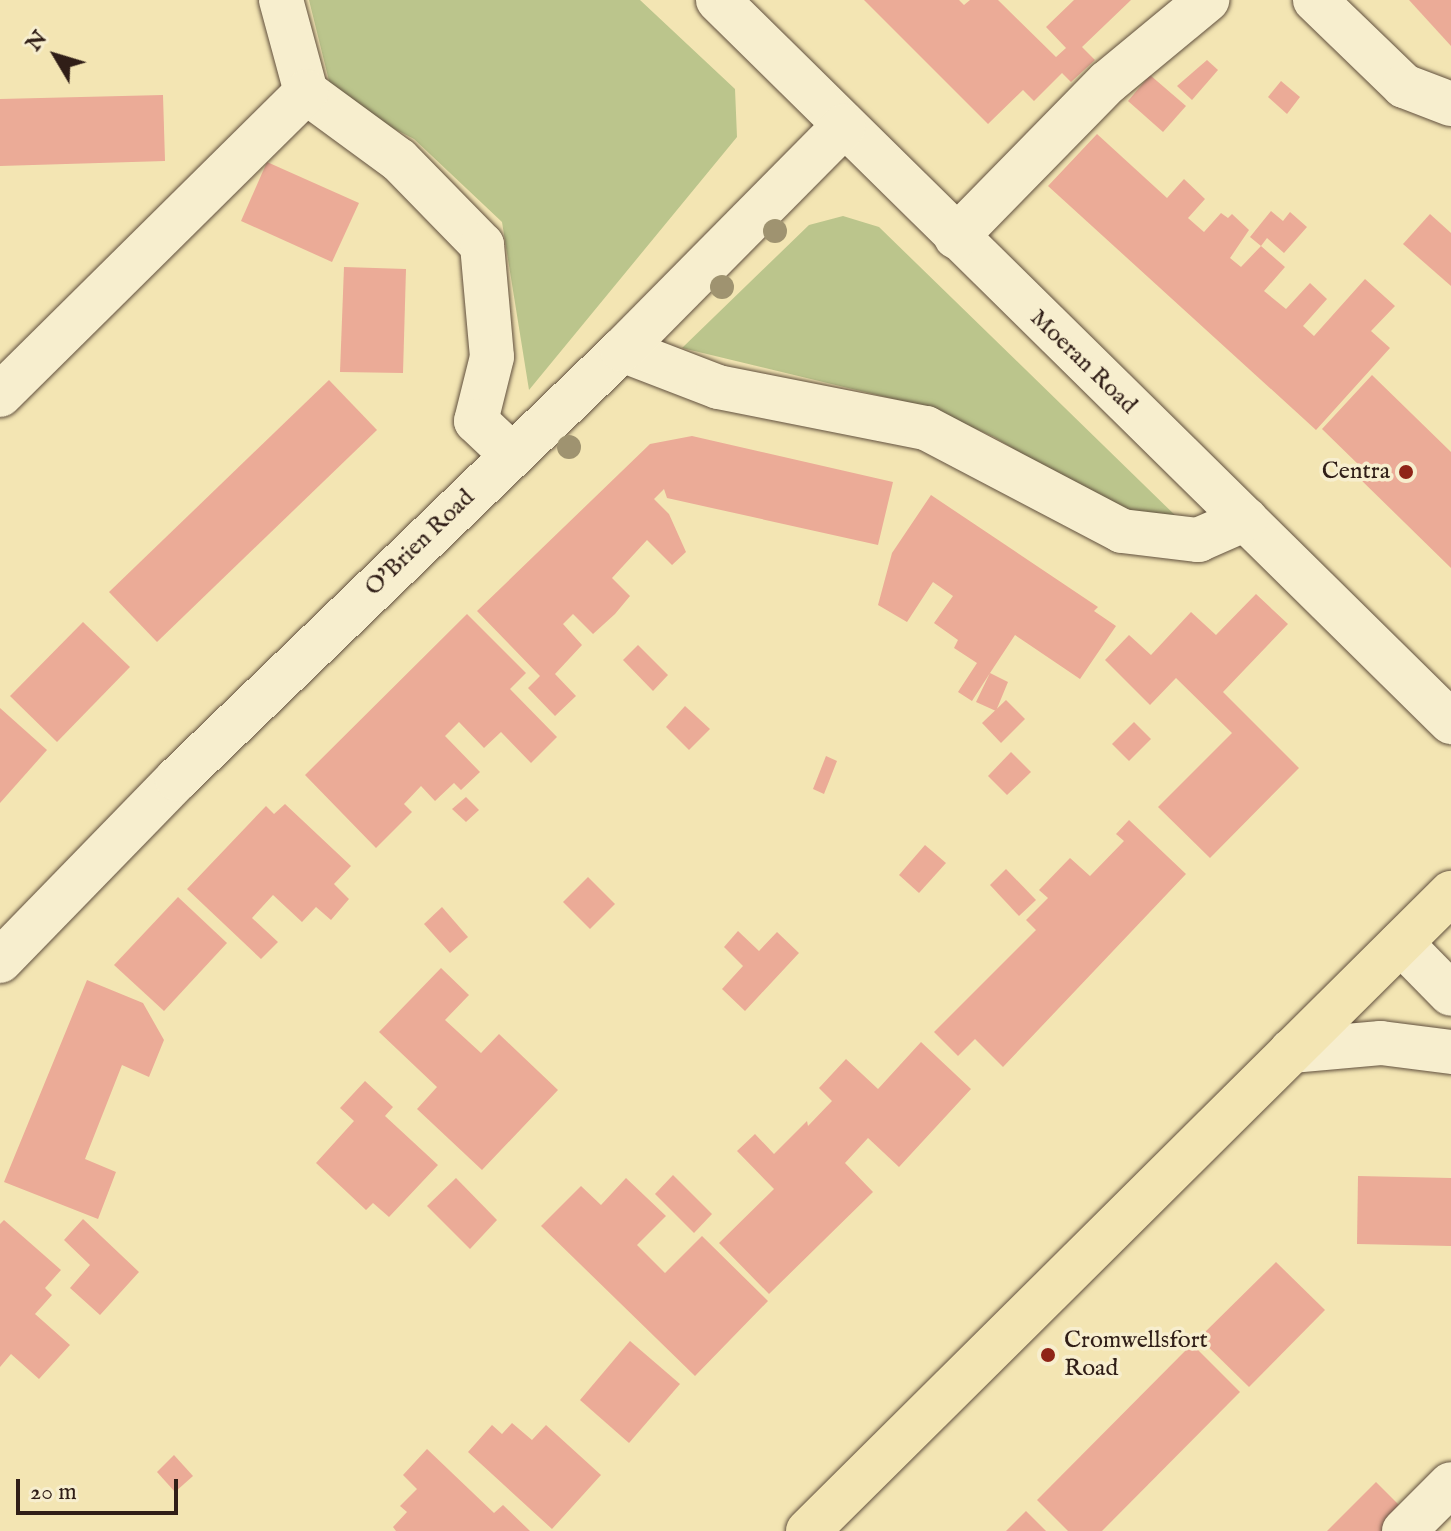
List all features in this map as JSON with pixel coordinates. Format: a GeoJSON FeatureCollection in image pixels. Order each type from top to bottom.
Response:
{"type":"FeatureCollection","features":[{"type":"Feature","properties":{"kind":"main road"},"geometry":{"type":"LineString","coordinates":[[808,1531],[1451,893]]}},
{"type":"Feature","properties":{"kind":"street"},"geometry":{"type":"LineString","coordinates":[[281,0],[306,92],[399,160],[482,245],[492,357],[476,421],[511,454]]}},
{"type":"Feature","properties":{"kind":"street","name":"Moeran Road"},"geometry":{"type":"LineString","coordinates":[[718,0],[956,237],[1449,714]]}},
{"type":"Feature","properties":{"kind":"street"},"geometry":{"type":"LineString","coordinates":[[956,237],[1108,82],[1207,0]]}},
{"type":"Feature","properties":{"kind":"street"},"geometry":{"type":"LineString","coordinates":[[1315,0],[1404,86],[1451,104]]}},
{"type":"Feature","properties":{"kind":"street"},"geometry":{"type":"LineString","coordinates":[[0,395],[306,92]]}},
{"type":"Feature","properties":{"kind":"street","name":"O'Brien Road"},"geometry":{"type":"LineString","coordinates":[[0,961],[177,779],[622,350],[844,126]]}},
{"type":"Feature","properties":{"kind":"street"},"geometry":{"type":"LineString","coordinates":[[622,350],[718,387],[926,428],[1122,531],[1198,540],[1246,519]]}},
{"type":"Feature","properties":{"kind":"street"},"geometry":{"type":"LineString","coordinates":[[1401,943],[1451,994]]}},
{"type":"Feature","properties":{"kind":"street"},"geometry":{"type":"LineString","coordinates":[[1291,1051],[1381,1043],[1451,1052]]}},
{"type":"Feature","properties":{"kind":"street"},"geometry":{"type":"LineString","coordinates":[[1404,1531],[1451,1484]]}},
{"type":"Feature","properties":{"kind":"green space"},"geometry":{"type":"Polygon","coordinates":[[[309,0],[640,0],[735,89],[737,137],[529,390],[502,222],[414,139],[333,97],[309,0]]]}},
{"type":"Feature","properties":{"kind":"green space"},"geometry":{"type":"Polygon","coordinates":[[[843,216],[879,227],[1181,521],[1134,522],[994,437],[927,407],[682,348],[809,225],[843,216]]]}},
{"type":"Feature","properties":{"kind":"building"},"geometry":{"type":"Polygon","coordinates":[[[864,0],[959,0],[964,5],[970,0],[998,0],[1056,57],[1066,48],[1046,27],[1074,0],[1131,0],[1082,47],[1095,60],[1071,82],[1062,73],[1034,101],[1023,90],[988,124],[864,0]]]}},
{"type":"Feature","properties":{"kind":"building"},"geometry":{"type":"Polygon","coordinates":[[[1409,0],[1451,0],[1451,46],[1409,0]]]}},
{"type":"Feature","properties":{"kind":"building"},"geometry":{"type":"Polygon","coordinates":[[[1207,60],[1218,70],[1192,100],[1177,86],[1207,60]]]}},
{"type":"Feature","properties":{"kind":"building"},"geometry":{"type":"Polygon","coordinates":[[[1150,75],[1186,106],[1163,132],[1128,101],[1150,75]]]}},
{"type":"Feature","properties":{"kind":"building"},"geometry":{"type":"Polygon","coordinates":[[[1281,81],[1300,97],[1287,114],[1268,97],[1281,81]]]}},
{"type":"Feature","properties":{"kind":"building"},"geometry":{"type":"Polygon","coordinates":[[[163,95],[165,161],[0,166],[0,99],[163,95]]]}},
{"type":"Feature","properties":{"kind":"building"},"geometry":{"type":"Polygon","coordinates":[[[1097,134],[1167,198],[1184,179],[1205,199],[1188,218],[1204,232],[1221,213],[1228,218],[1232,214],[1249,230],[1230,258],[1241,267],[1261,246],[1285,267],[1264,291],[1286,309],[1310,283],[1327,299],[1303,326],[1314,336],[1365,279],[1395,306],[1371,331],[1390,348],[1316,430],[1048,186],[1097,134]]]}},
{"type":"Feature","properties":{"kind":"building"},"geometry":{"type":"Polygon","coordinates":[[[267,162],[359,203],[332,262],[241,221],[267,162]]]}},
{"type":"Feature","properties":{"kind":"building"},"geometry":{"type":"Polygon","coordinates":[[[1271,211],[1283,221],[1290,212],[1307,227],[1284,253],[1267,238],[1261,246],[1250,237],[1271,211]]]}},
{"type":"Feature","properties":{"kind":"building"},"geometry":{"type":"Polygon","coordinates":[[[1430,214],[1451,233],[1451,286],[1403,244],[1430,214]]]}},
{"type":"Feature","properties":{"kind":"building"},"geometry":{"type":"Polygon","coordinates":[[[344,267],[406,269],[403,373],[340,372],[344,267]]]}},
{"type":"Feature","properties":{"kind":"building","name":"Centra"},"geometry":{"type":"Polygon","coordinates":[[[1372,375],[1451,452],[1451,568],[1357,476],[1363,469],[1322,429],[1372,375]]]}},
{"type":"Feature","properties":{"kind":"building"},"geometry":{"type":"Polygon","coordinates":[[[329,380],[377,430],[157,642],[109,592],[329,380]]]}},
{"type":"Feature","properties":{"kind":"building"},"geometry":{"type":"Polygon","coordinates":[[[692,436],[893,482],[878,545],[667,498],[664,489],[654,499],[669,514],[686,552],[672,565],[647,540],[612,578],[630,596],[615,614],[593,634],[573,614],[563,624],[582,645],[555,674],[576,696],[555,716],[528,688],[540,676],[477,611],[650,444],[692,436]]]}},
{"type":"Feature","properties":{"kind":"building"},"geometry":{"type":"Polygon","coordinates":[[[931,495],[1098,607],[1094,611],[1116,626],[1080,679],[1015,635],[972,701],[958,692],[977,663],[954,648],[958,640],[934,623],[953,596],[933,582],[907,622],[878,605],[892,553],[931,495]]]}},
{"type":"Feature","properties":{"kind":"building"},"geometry":{"type":"Polygon","coordinates":[[[1256,594],[1288,624],[1223,692],[1299,768],[1210,858],[1158,807],[1232,733],[1176,678],[1150,705],[1105,660],[1129,635],[1151,655],[1191,612],[1216,635],[1256,594]]]}},
{"type":"Feature","properties":{"kind":"building"},"geometry":{"type":"Polygon","coordinates":[[[467,614],[526,673],[510,689],[557,737],[531,763],[501,732],[484,748],[459,722],[445,736],[480,772],[461,790],[454,783],[435,801],[421,786],[404,804],[412,812],[376,848],[305,775],[467,614]]]}},
{"type":"Feature","properties":{"kind":"building"},"geometry":{"type":"Polygon","coordinates":[[[83,622],[130,667],[57,742],[10,696],[83,622]]]}},
{"type":"Feature","properties":{"kind":"building"},"geometry":{"type":"Polygon","coordinates":[[[638,645],[668,675],[653,691],[623,660],[638,645]]]}},
{"type":"Feature","properties":{"kind":"building"},"geometry":{"type":"Polygon","coordinates":[[[990,673],[1008,682],[996,711],[976,702],[990,673]]]}},
{"type":"Feature","properties":{"kind":"building"},"geometry":{"type":"Polygon","coordinates":[[[1006,700],[1025,719],[1001,743],[982,723],[1006,700]]]}},
{"type":"Feature","properties":{"kind":"building"},"geometry":{"type":"Polygon","coordinates":[[[685,706],[710,729],[689,750],[666,727],[685,706]]]}},
{"type":"Feature","properties":{"kind":"building"},"geometry":{"type":"Polygon","coordinates":[[[0,708],[47,750],[0,803],[0,708]]]}},
{"type":"Feature","properties":{"kind":"building"},"geometry":{"type":"Polygon","coordinates":[[[1134,722],[1151,739],[1129,761],[1112,744],[1134,722]]]}},
{"type":"Feature","properties":{"kind":"building"},"geometry":{"type":"Polygon","coordinates":[[[1011,752],[1031,772],[1007,795],[988,776],[1011,752]]]}},
{"type":"Feature","properties":{"kind":"building"},"geometry":{"type":"Polygon","coordinates":[[[826,756],[837,761],[824,794],[813,789],[826,756]]]}},
{"type":"Feature","properties":{"kind":"building"},"geometry":{"type":"Polygon","coordinates":[[[466,797],[479,810],[466,822],[452,809],[466,797]]]}},
{"type":"Feature","properties":{"kind":"building"},"geometry":{"type":"Polygon","coordinates":[[[285,804],[351,866],[334,884],[349,899],[331,920],[316,907],[302,922],[273,895],[252,918],[278,942],[261,959],[187,889],[266,806],[274,814],[285,804]]]}},
{"type":"Feature","properties":{"kind":"building"},"geometry":{"type":"Polygon","coordinates":[[[1129,820],[1186,874],[1003,1067],[975,1039],[958,1056],[934,1032],[1036,930],[1026,920],[1048,898],[1039,890],[1070,858],[1090,876],[1124,841],[1116,834],[1129,820]]]}},
{"type":"Feature","properties":{"kind":"building"},"geometry":{"type":"Polygon","coordinates":[[[925,845],[946,863],[919,893],[899,875],[925,845]]]}},
{"type":"Feature","properties":{"kind":"building"},"geometry":{"type":"Polygon","coordinates":[[[1006,869],[1036,900],[1019,916],[990,885],[1006,869]]]}},
{"type":"Feature","properties":{"kind":"building"},"geometry":{"type":"Polygon","coordinates":[[[588,877],[615,904],[590,929],[563,902],[588,877]]]}},
{"type":"Feature","properties":{"kind":"building"},"geometry":{"type":"Polygon","coordinates":[[[178,897],[227,943],[164,1011],[114,965],[178,897]]]}},
{"type":"Feature","properties":{"kind":"building"},"geometry":{"type":"Polygon","coordinates":[[[442,907],[468,937],[450,953],[424,924],[442,907]]]}},
{"type":"Feature","properties":{"kind":"building"},"geometry":{"type":"Polygon","coordinates":[[[738,931],[759,951],[777,932],[799,953],[745,1011],[722,989],[743,966],[724,947],[738,931]]]}},
{"type":"Feature","properties":{"kind":"building"},"geometry":{"type":"Polygon","coordinates":[[[441,968],[469,995],[445,1020],[481,1053],[499,1034],[558,1090],[482,1170],[417,1109],[437,1087],[379,1032],[441,968]]]}},
{"type":"Feature","properties":{"kind":"building"},"geometry":{"type":"Polygon","coordinates":[[[87,980],[143,1003],[164,1040],[149,1077],[122,1065],[85,1159],[116,1172],[98,1219],[4,1182],[87,980]]]}},
{"type":"Feature","properties":{"kind":"building"},"geometry":{"type":"Polygon","coordinates":[[[921,1042],[971,1089],[899,1167],[868,1138],[845,1163],[873,1192],[769,1294],[719,1243],[774,1189],[737,1151],[755,1134],[774,1154],[807,1121],[808,1126],[832,1101],[819,1088],[846,1059],[878,1089],[921,1042]]]}},
{"type":"Feature","properties":{"kind":"building"},"geometry":{"type":"Polygon","coordinates":[[[365,1081],[393,1107],[385,1116],[438,1165],[389,1217],[373,1203],[366,1210],[316,1163],[354,1121],[340,1108],[365,1081]]]}},
{"type":"Feature","properties":{"kind":"building"},"geometry":{"type":"Polygon","coordinates":[[[673,1175],[712,1214],[694,1233],[655,1194],[673,1175]]]}},
{"type":"Feature","properties":{"kind":"building"},"geometry":{"type":"Polygon","coordinates":[[[1358,1176],[1451,1178],[1451,1246],[1357,1244],[1358,1176]]]}},
{"type":"Feature","properties":{"kind":"building"},"geometry":{"type":"Polygon","coordinates":[[[456,1178],[497,1220],[470,1249],[427,1206],[456,1178]]]}},
{"type":"Feature","properties":{"kind":"building"},"geometry":{"type":"Polygon","coordinates":[[[626,1178],[666,1216],[637,1245],[665,1273],[702,1236],[768,1301],[695,1376],[541,1226],[581,1186],[601,1205],[626,1178]]]}},
{"type":"Feature","properties":{"kind":"building"},"geometry":{"type":"Polygon","coordinates":[[[83,1219],[139,1272],[100,1315],[70,1288],[90,1265],[64,1240],[83,1219]]]}},
{"type":"Feature","properties":{"kind":"building"},"geometry":{"type":"Polygon","coordinates":[[[4,1220],[61,1270],[45,1288],[52,1295],[35,1314],[70,1345],[39,1379],[11,1354],[0,1367],[0,1224],[4,1220]]]}},
{"type":"Feature","properties":{"kind":"building"},"geometry":{"type":"Polygon","coordinates":[[[1276,1262],[1325,1310],[1249,1387],[1199,1338],[1276,1262]]]}},
{"type":"Feature","properties":{"kind":"building"},"geometry":{"type":"Polygon","coordinates":[[[630,1341],[680,1384],[629,1443],[580,1400],[630,1341]]]}},
{"type":"Feature","properties":{"kind":"building"},"geometry":{"type":"Polygon","coordinates":[[[1192,1344],[1240,1392],[1102,1531],[1068,1531],[1037,1500],[1192,1344]]]}},
{"type":"Feature","properties":{"kind":"building"},"geometry":{"type":"Polygon","coordinates":[[[512,1423],[532,1440],[546,1425],[601,1475],[552,1529],[468,1452],[492,1425],[502,1434],[512,1423]]]}},
{"type":"Feature","properties":{"kind":"building"},"geometry":{"type":"Polygon","coordinates":[[[427,1449],[494,1513],[503,1505],[530,1531],[396,1531],[393,1527],[407,1512],[400,1506],[417,1489],[403,1475],[427,1449]]]}},
{"type":"Feature","properties":{"kind":"building"},"geometry":{"type":"Polygon","coordinates":[[[174,1455],[193,1476],[175,1492],[157,1472],[174,1455]]]}},
{"type":"Feature","properties":{"kind":"building"},"geometry":{"type":"Polygon","coordinates":[[[1376,1482],[1405,1511],[1385,1531],[1327,1531],[1376,1482]]]}},
{"type":"Feature","properties":{"kind":"building"},"geometry":{"type":"Polygon","coordinates":[[[1026,1511],[1046,1531],[1006,1531],[1026,1511]]]}},
{"type":"Feature","properties":{"kind":"place","name":"Centra"},"geometry":{"type":"Point","coordinates":[1406,472]}},
{"type":"Feature","properties":{"kind":"place","name":"Cromwellsfort Road"},"geometry":{"type":"Point","coordinates":[1048,1355]}}]}
